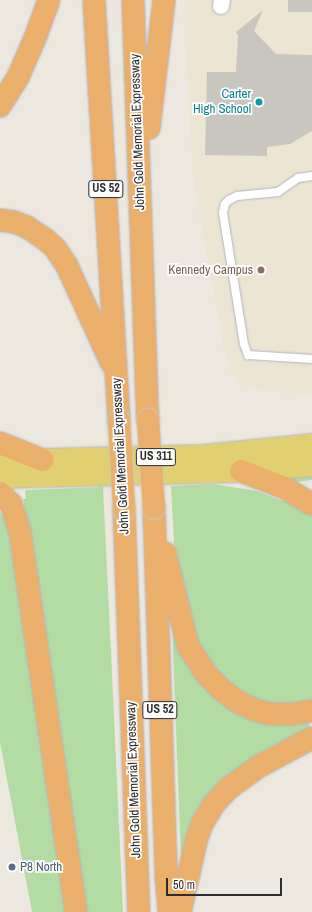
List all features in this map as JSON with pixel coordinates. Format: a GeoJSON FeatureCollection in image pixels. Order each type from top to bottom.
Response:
{"type":"FeatureCollection","features":[{"type":"Feature","properties":{"kind":"highway"},"geometry":{"type":"LineString","coordinates":[[0,106],[18,77],[35,38],[49,0]]}},
{"type":"Feature","properties":{"kind":"highway","name":"John Gold Memorial Expressway"},"geometry":{"type":"LineString","coordinates":[[94,0],[124,509],[139,912]]}},
{"type":"Feature","properties":{"kind":"highway","name":"John Gold Memorial Expressway"},"geometry":{"type":"LineString","coordinates":[[133,0],[148,420],[154,508],[166,875],[169,912]]}},
{"type":"Feature","properties":{"kind":"highway"},"geometry":{"type":"LineString","coordinates":[[141,217],[154,73],[164,0]]}},
{"type":"Feature","properties":{"kind":"highway"},"geometry":{"type":"LineString","coordinates":[[0,220],[14,222],[27,227],[55,248],[67,266],[82,297],[117,378]]}},
{"type":"Feature","properties":{"kind":"highway"},"geometry":{"type":"LineString","coordinates":[[0,443],[43,460]]}},
{"type":"Feature","properties":{"kind":"highway"},"geometry":{"type":"LineString","coordinates":[[241,471],[284,488],[312,504]]}},
{"type":"Feature","properties":{"kind":"highway"},"geometry":{"type":"LineString","coordinates":[[0,493],[11,504],[20,532],[76,912]]}},
{"type":"Feature","properties":{"kind":"highway"},"geometry":{"type":"LineString","coordinates":[[154,508],[178,612],[188,646],[207,675],[222,690],[238,702],[255,710],[271,714],[292,714],[312,711]]}},
{"type":"Feature","properties":{"kind":"highway"},"geometry":{"type":"LineString","coordinates":[[180,912],[197,838],[202,824],[214,804],[229,788],[258,768],[312,738]]}},
{"type":"Feature","properties":{"kind":"main road","name":"US 311"},"geometry":{"type":"LineString","coordinates":[[0,461],[203,456],[312,445]]}},
{"type":"Feature","properties":{"kind":"main road","name":"US 311"},"geometry":{"type":"LineString","coordinates":[[0,477],[241,471],[312,465]]}},
{"type":"Feature","properties":{"kind":"lane"},"geometry":{"type":"LineString","coordinates":[[312,176],[298,178],[278,192],[237,196],[225,204],[223,213],[244,344],[248,355],[312,359]]}},
{"type":"Feature","properties":{"kind":"shaded area","name":"Kennedy Campus"},"geometry":{"type":"Polygon","coordinates":[[[185,0],[312,0],[312,395],[260,390],[242,384],[230,370],[225,354],[194,186],[183,11],[185,0]]]}},
{"type":"Feature","properties":{"kind":"green space"},"geometry":{"type":"Polygon","coordinates":[[[312,475],[312,480],[290,483],[286,477],[312,475]]]}},
{"type":"Feature","properties":{"kind":"green space"},"geometry":{"type":"Polygon","coordinates":[[[213,484],[257,491],[283,501],[286,498],[312,515],[312,703],[278,705],[250,697],[218,674],[200,647],[187,613],[175,561],[171,486],[213,484]]]}},
{"type":"Feature","properties":{"kind":"green space"},"geometry":{"type":"Polygon","coordinates":[[[103,487],[123,912],[86,912],[23,499],[26,499],[25,491],[28,490],[103,487]]]}},
{"type":"Feature","properties":{"kind":"green space"},"geometry":{"type":"Polygon","coordinates":[[[0,512],[7,522],[11,537],[68,912],[32,912],[0,742],[0,512]]]}},
{"type":"Feature","properties":{"kind":"green space"},"geometry":{"type":"Polygon","coordinates":[[[172,622],[197,676],[308,721],[310,728],[239,768],[181,860],[172,622]]]}},
{"type":"Feature","properties":{"kind":"building"},"geometry":{"type":"Polygon","coordinates":[[[288,0],[312,0],[312,12],[288,12],[288,0]]]}},
{"type":"Feature","properties":{"kind":"building","name":"Carter High School"},"geometry":{"type":"Polygon","coordinates":[[[263,10],[254,31],[276,54],[312,55],[312,131],[290,144],[267,147],[267,156],[205,155],[207,72],[236,72],[238,36],[236,32],[263,10]]]}},
{"type":"Feature","properties":{"kind":"place","name":"Carter High School"},"geometry":{"type":"Point","coordinates":[259,102]}},
{"type":"Feature","properties":{"kind":"place","name":"Kennedy Campus"},"geometry":{"type":"Point","coordinates":[261,270]}},
{"type":"Feature","properties":{"kind":"place","name":"P8 North"},"geometry":{"type":"Point","coordinates":[12,867]}}]}
